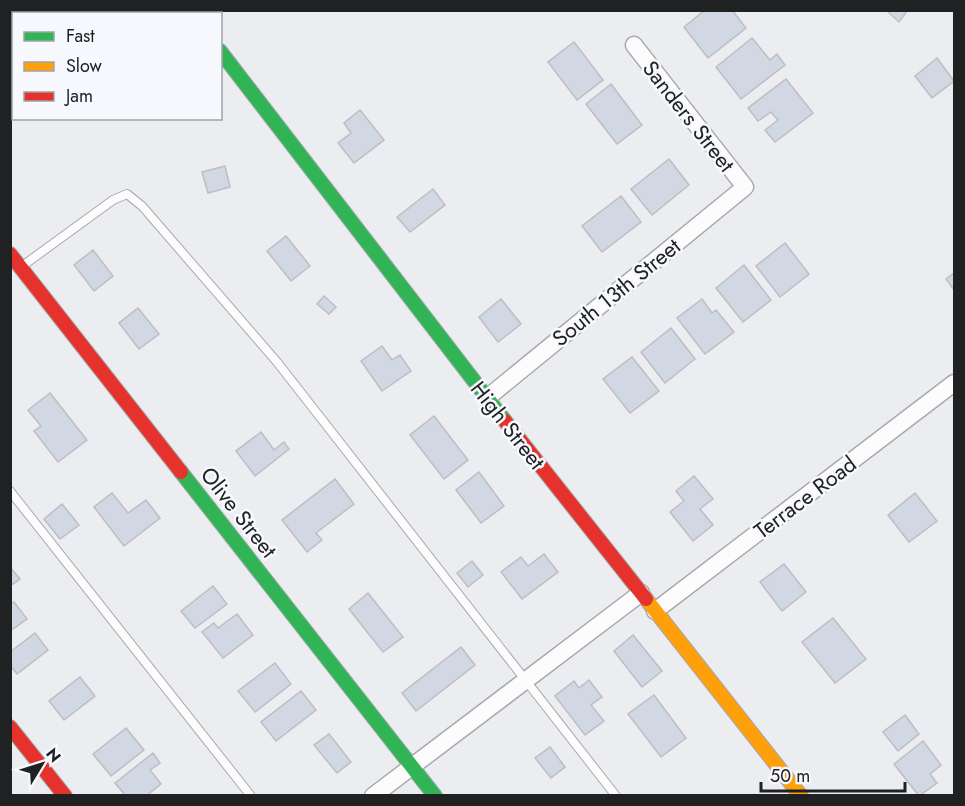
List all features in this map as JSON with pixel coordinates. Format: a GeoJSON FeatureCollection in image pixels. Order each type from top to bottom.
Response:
{"type":"FeatureCollection","features":[{"type":"Feature","properties":{"kind":"street","name":"Sanders Street"},"geometry":{"type":"LineString","coordinates":[[634,45],[745,187]]}},
{"type":"Feature","properties":{"kind":"street","name":"High Street"},"geometry":{"type":"LineString","coordinates":[[222,54],[487,398],[801,795]]}},
{"type":"Feature","properties":{"kind":"street","name":"South 13th Street"},"geometry":{"type":"LineString","coordinates":[[487,398],[745,187]]}},
{"type":"Feature","properties":{"kind":"street","name":"Olive Street"},"geometry":{"type":"LineString","coordinates":[[14,265],[435,795]]}},
{"type":"Feature","properties":{"kind":"street","name":"Terrace Road"},"geometry":{"type":"LineString","coordinates":[[655,611],[954,383]]}},
{"type":"Feature","properties":{"kind":"street"},"geometry":{"type":"LineString","coordinates":[[373,795],[640,593]]}},
{"type":"Feature","properties":{"kind":"street"},"geometry":{"type":"LineString","coordinates":[[10,727],[65,795]]}},
{"type":"Feature","properties":{"kind":"lane"},"geometry":{"type":"LineString","coordinates":[[14,265],[113,200],[127,194],[142,206],[277,362],[616,795]]}},
{"type":"Feature","properties":{"kind":"lane"},"geometry":{"type":"LineString","coordinates":[[10,491],[251,795]]}},
{"type":"Feature","properties":{"kind":"building"},"geometry":{"type":"Polygon","coordinates":[[[79,10],[126,10],[124,12],[80,12],[79,10]]]}},
{"type":"Feature","properties":{"kind":"building"},"geometry":{"type":"Polygon","coordinates":[[[705,10],[732,10],[746,28],[708,58],[684,27],[705,10]]]}},
{"type":"Feature","properties":{"kind":"building"},"geometry":{"type":"Polygon","coordinates":[[[886,10],[908,10],[899,22],[886,10]]]}},
{"type":"Feature","properties":{"kind":"building"},"geometry":{"type":"Polygon","coordinates":[[[752,38],[770,60],[777,54],[785,65],[741,99],[716,67],[752,38]]]}},
{"type":"Feature","properties":{"kind":"building"},"geometry":{"type":"Polygon","coordinates":[[[574,42],[603,80],[577,100],[548,62],[574,42]]]}},
{"type":"Feature","properties":{"kind":"building"},"geometry":{"type":"Polygon","coordinates":[[[937,58],[954,81],[932,98],[915,76],[937,58]]]}},
{"type":"Feature","properties":{"kind":"building"},"geometry":{"type":"Polygon","coordinates":[[[786,79],[813,113],[775,142],[765,130],[778,120],[771,112],[758,121],[748,108],[786,79]]]}},
{"type":"Feature","properties":{"kind":"building"},"geometry":{"type":"Polygon","coordinates":[[[611,84],[642,125],[617,144],[586,104],[611,84]]]}},
{"type":"Feature","properties":{"kind":"building"},"geometry":{"type":"Polygon","coordinates":[[[360,110],[384,140],[354,163],[338,143],[351,133],[344,123],[360,110]]]}},
{"type":"Feature","properties":{"kind":"building"},"geometry":{"type":"Polygon","coordinates":[[[669,159],[689,185],[652,215],[631,189],[669,159]]]}},
{"type":"Feature","properties":{"kind":"building"},"geometry":{"type":"Polygon","coordinates":[[[225,166],[230,187],[208,193],[202,172],[225,166]]]}},
{"type":"Feature","properties":{"kind":"building"},"geometry":{"type":"Polygon","coordinates":[[[433,189],[445,205],[410,232],[397,217],[433,189]]]}},
{"type":"Feature","properties":{"kind":"building"},"geometry":{"type":"Polygon","coordinates":[[[621,196],[641,222],[602,252],[582,226],[621,196]]]}},
{"type":"Feature","properties":{"kind":"building"},"geometry":{"type":"Polygon","coordinates":[[[286,236],[310,266],[291,281],[267,251],[286,236]]]}},
{"type":"Feature","properties":{"kind":"building"},"geometry":{"type":"Polygon","coordinates":[[[785,243],[809,274],[780,297],[756,266],[785,243]]]}},
{"type":"Feature","properties":{"kind":"building"},"geometry":{"type":"Polygon","coordinates":[[[93,250],[113,276],[94,291],[74,265],[93,250]]]}},
{"type":"Feature","properties":{"kind":"building"},"geometry":{"type":"Polygon","coordinates":[[[744,265],[771,300],[743,322],[716,288],[744,265]]]}},
{"type":"Feature","properties":{"kind":"building"},"geometry":{"type":"Polygon","coordinates":[[[954,273],[954,290],[946,279],[954,273]]]}},
{"type":"Feature","properties":{"kind":"building"},"geometry":{"type":"Polygon","coordinates":[[[324,296],[336,307],[329,314],[317,304],[324,296]]]}},
{"type":"Feature","properties":{"kind":"building"},"geometry":{"type":"Polygon","coordinates":[[[501,299],[521,324],[498,342],[479,317],[501,299]]]}},
{"type":"Feature","properties":{"kind":"building"},"geometry":{"type":"Polygon","coordinates":[[[702,299],[712,313],[716,310],[734,332],[705,354],[677,318],[702,299]]]}},
{"type":"Feature","properties":{"kind":"building"},"geometry":{"type":"Polygon","coordinates":[[[138,308],[159,334],[139,349],[119,323],[138,308]]]}},
{"type":"Feature","properties":{"kind":"building"},"geometry":{"type":"Polygon","coordinates":[[[671,328],[695,359],[665,383],[641,352],[671,328]]]}},
{"type":"Feature","properties":{"kind":"building"},"geometry":{"type":"Polygon","coordinates":[[[382,346],[392,360],[400,355],[411,371],[382,391],[361,361],[382,346]]]}},
{"type":"Feature","properties":{"kind":"building"},"geometry":{"type":"Polygon","coordinates":[[[632,357],[659,391],[630,413],[603,379],[632,357]]]}},
{"type":"Feature","properties":{"kind":"building"},"geometry":{"type":"Polygon","coordinates":[[[50,393],[87,440],[58,462],[34,431],[41,426],[28,410],[50,393]]]}},
{"type":"Feature","properties":{"kind":"building"},"geometry":{"type":"Polygon","coordinates":[[[434,416],[468,460],[444,479],[410,435],[434,416]]]}},
{"type":"Feature","properties":{"kind":"building"},"geometry":{"type":"Polygon","coordinates":[[[261,432],[274,450],[284,442],[289,449],[255,476],[236,451],[261,432]]]}},
{"type":"Feature","properties":{"kind":"building"},"geometry":{"type":"Polygon","coordinates":[[[479,472],[504,506],[481,523],[456,490],[479,472]]]}},
{"type":"Feature","properties":{"kind":"building"},"geometry":{"type":"Polygon","coordinates":[[[694,476],[713,499],[700,509],[713,525],[693,541],[670,512],[684,501],[676,491],[694,476]]]}},
{"type":"Feature","properties":{"kind":"building"},"geometry":{"type":"Polygon","coordinates":[[[335,479],[354,504],[316,533],[322,540],[307,552],[282,520],[335,479]]]}},
{"type":"Feature","properties":{"kind":"building"},"geometry":{"type":"Polygon","coordinates":[[[112,493],[128,513],[146,500],[160,518],[124,546],[94,507],[112,493]]]}},
{"type":"Feature","properties":{"kind":"building"},"geometry":{"type":"Polygon","coordinates":[[[915,493],[937,521],[909,542],[888,515],[915,493]]]}},
{"type":"Feature","properties":{"kind":"building"},"geometry":{"type":"Polygon","coordinates":[[[62,504],[79,525],[60,539],[44,519],[62,504]]]}},
{"type":"Feature","properties":{"kind":"building"},"geometry":{"type":"Polygon","coordinates":[[[544,554],[558,572],[522,599],[501,572],[521,557],[528,566],[544,554]]]}},
{"type":"Feature","properties":{"kind":"building"},"geometry":{"type":"Polygon","coordinates":[[[472,561],[483,575],[468,587],[457,573],[472,561]]]}},
{"type":"Feature","properties":{"kind":"building"},"geometry":{"type":"Polygon","coordinates":[[[784,564],[806,592],[782,611],[760,582],[784,564]]]}},
{"type":"Feature","properties":{"kind":"building"},"geometry":{"type":"Polygon","coordinates":[[[10,567],[20,579],[10,586],[10,567]]]}},
{"type":"Feature","properties":{"kind":"building"},"geometry":{"type":"Polygon","coordinates":[[[213,586],[227,604],[195,628],[181,611],[213,586]]]}},
{"type":"Feature","properties":{"kind":"building"},"geometry":{"type":"Polygon","coordinates":[[[368,593],[403,637],[383,652],[349,609],[368,593]]]}},
{"type":"Feature","properties":{"kind":"building"},"geometry":{"type":"Polygon","coordinates":[[[14,602],[27,619],[10,631],[10,604],[14,602]]]}},
{"type":"Feature","properties":{"kind":"building"},"geometry":{"type":"Polygon","coordinates":[[[237,614],[253,635],[223,658],[202,632],[214,623],[218,628],[237,614]]]}},
{"type":"Feature","properties":{"kind":"building"},"geometry":{"type":"Polygon","coordinates":[[[833,618],[866,659],[835,683],[802,642],[833,618]]]}},
{"type":"Feature","properties":{"kind":"building"},"geometry":{"type":"Polygon","coordinates":[[[35,633],[48,650],[17,674],[10,665],[10,652],[35,633]]]}},
{"type":"Feature","properties":{"kind":"building"},"geometry":{"type":"Polygon","coordinates":[[[633,635],[662,671],[642,687],[614,651],[633,635]]]}},
{"type":"Feature","properties":{"kind":"building"},"geometry":{"type":"Polygon","coordinates":[[[461,647],[475,665],[416,711],[402,693],[461,647]]]}},
{"type":"Feature","properties":{"kind":"building"},"geometry":{"type":"Polygon","coordinates":[[[275,663],[291,684],[255,712],[238,691],[275,663]]]}},
{"type":"Feature","properties":{"kind":"building"},"geometry":{"type":"Polygon","coordinates":[[[80,677],[95,696],[64,720],[49,701],[80,677]]]}},
{"type":"Feature","properties":{"kind":"building"},"geometry":{"type":"Polygon","coordinates":[[[589,680],[602,697],[591,705],[604,721],[585,735],[555,696],[574,681],[579,688],[589,680]]]}},
{"type":"Feature","properties":{"kind":"building"},"geometry":{"type":"Polygon","coordinates":[[[301,691],[316,710],[276,741],[261,722],[301,691]]]}},
{"type":"Feature","properties":{"kind":"building"},"geometry":{"type":"Polygon","coordinates":[[[654,695],[686,738],[661,757],[628,714],[654,695]]]}},
{"type":"Feature","properties":{"kind":"building"},"geometry":{"type":"Polygon","coordinates":[[[905,715],[919,734],[898,751],[883,732],[905,715]]]}},
{"type":"Feature","properties":{"kind":"building"},"geometry":{"type":"Polygon","coordinates":[[[126,728],[144,750],[111,776],[93,754],[126,728]]]}},
{"type":"Feature","properties":{"kind":"building"},"geometry":{"type":"Polygon","coordinates":[[[329,734],[351,762],[337,773],[314,745],[329,734]]]}},
{"type":"Feature","properties":{"kind":"building"},"geometry":{"type":"Polygon","coordinates":[[[923,741],[941,765],[930,774],[937,783],[919,796],[894,764],[923,741]]]}},
{"type":"Feature","properties":{"kind":"building"},"geometry":{"type":"Polygon","coordinates":[[[550,747],[565,767],[551,778],[535,758],[550,747]]]}},
{"type":"Feature","properties":{"kind":"building"},"geometry":{"type":"Polygon","coordinates":[[[153,753],[160,763],[150,770],[161,784],[146,796],[126,796],[115,783],[153,753]]]}},
{"type":"Feature","properties":{"kind":"traffic: fast"},"geometry":{"type":"LineString","coordinates":[[222,54],[505,421]]}},
{"type":"Feature","properties":{"kind":"traffic: fast"},"geometry":{"type":"LineString","coordinates":[[181,472],[435,796]]}},
{"type":"Feature","properties":{"kind":"traffic: slow"},"geometry":{"type":"LineString","coordinates":[[646,599],[801,796]]}},
{"type":"Feature","properties":{"kind":"traffic: jam"},"geometry":{"type":"LineString","coordinates":[[10,254],[181,472]]}},
{"type":"Feature","properties":{"kind":"traffic: jam"},"geometry":{"type":"LineString","coordinates":[[505,421],[646,599]]}},
{"type":"Feature","properties":{"kind":"traffic: jam"},"geometry":{"type":"LineString","coordinates":[[10,727],[65,796]]}}]}
